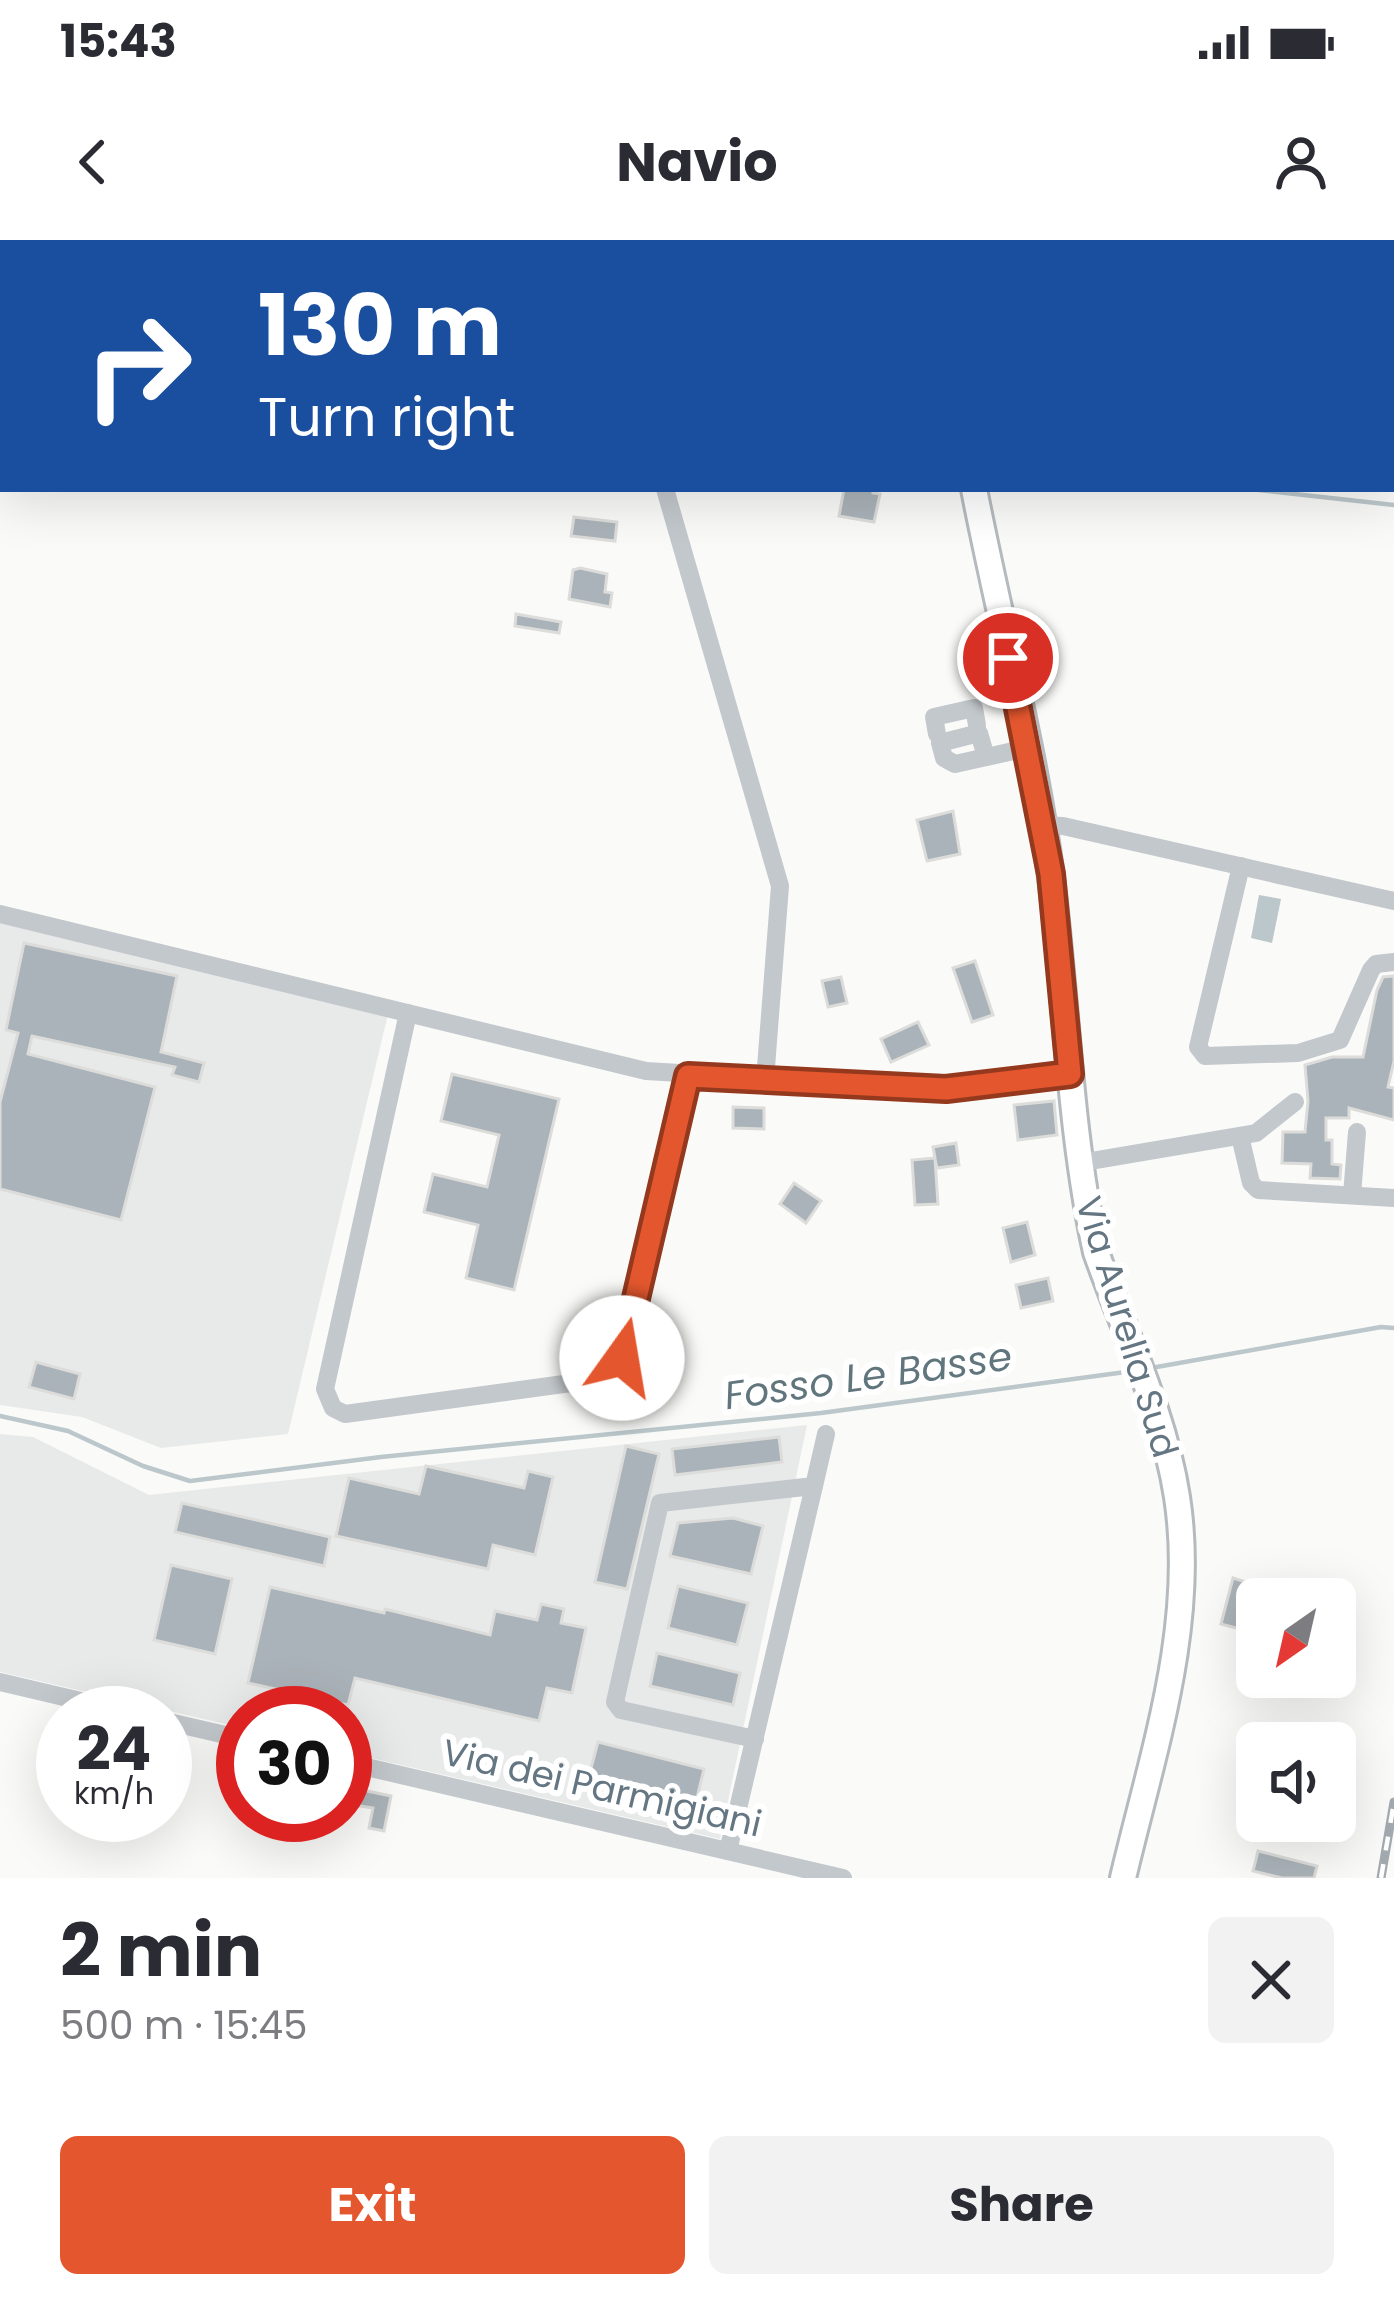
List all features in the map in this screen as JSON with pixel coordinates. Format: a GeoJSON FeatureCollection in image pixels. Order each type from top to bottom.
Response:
{"type":"FeatureCollection","features":[{"type":"Feature","properties":{"kind":"main road","name":"Via Aurelia Sud"},"geometry":{"type":"LineString","coordinates":[[975,492],[1051,874],[1079,1163],[1096,1252],[1153,1406],[1176,1492],[1182,1584],[1169,1680],[1123,1878]]}},
{"type":"Feature","properties":{"kind":"street"},"geometry":{"type":"LineString","coordinates":[[666,492],[780,886],[765,1080]]}},
{"type":"Feature","properties":{"kind":"street"},"geometry":{"type":"LineString","coordinates":[[981,740],[955,764],[940,744],[981,740],[1027,748]]}},
{"type":"Feature","properties":{"kind":"street"},"geometry":{"type":"LineString","coordinates":[[1042,826],[1063,826],[1394,901]]}},
{"type":"Feature","properties":{"kind":"street"},"geometry":{"type":"LineString","coordinates":[[1241,866],[1198,1047],[1205,1056],[1298,1053],[1340,1040],[1371,970],[1376,964],[1394,962]]}},
{"type":"Feature","properties":{"kind":"street"},"geometry":{"type":"LineString","coordinates":[[0,914],[646,1071],[946,1089],[1070,1074]]}},
{"type":"Feature","properties":{"kind":"street"},"geometry":{"type":"LineString","coordinates":[[408,1013],[325,1389],[328,1402],[345,1414],[593,1380],[613,1371],[622,1358],[688,1076]]}},
{"type":"Feature","properties":{"kind":"street"},"geometry":{"type":"LineString","coordinates":[[1079,1163],[1256,1133],[1295,1102]]}},
{"type":"Feature","properties":{"kind":"street"},"geometry":{"type":"LineString","coordinates":[[1352,1195],[1357,1132]]}},
{"type":"Feature","properties":{"kind":"street"},"geometry":{"type":"LineString","coordinates":[[1240,1136],[1251,1183],[1258,1190],[1394,1198]]}},
{"type":"Feature","properties":{"kind":"street"},"geometry":{"type":"LineString","coordinates":[[728,1851],[826,1434]]}},
{"type":"Feature","properties":{"kind":"street"},"geometry":{"type":"LineString","coordinates":[[754,1739],[621,1710],[615,1702],[660,1503],[814,1486]]}},
{"type":"Feature","properties":{"kind":"street"},"geometry":{"type":"LineString","coordinates":[[0,1682],[36,1690]]}},
{"type":"Feature","properties":{"kind":"street","name":"Via dei Parmigiani"},"geometry":{"type":"LineString","coordinates":[[372,1768],[843,1878]]}},
{"type":"Feature","properties":{"kind":"shaded area"},"geometry":{"type":"Polygon","coordinates":[[[1259,895],[1281,899],[1272,943],[1251,938],[1259,895]]]}},
{"type":"Feature","properties":{"kind":"shaded area"},"geometry":{"type":"Polygon","coordinates":[[[0,923],[388,1014],[288,1434],[161,1448],[82,1417],[0,1405],[0,923]]]}},
{"type":"Feature","properties":{"kind":"shaded area"},"geometry":{"type":"Polygon","coordinates":[[[807,1425],[720,1839],[372,1758],[372,1686],[216,1686],[216,1722],[192,1716],[192,1686],[61,1686],[0,1672],[0,1434],[33,1437],[149,1495],[807,1425]]]}},
{"type":"Feature","properties":{"kind":"building"},"geometry":{"type":"Polygon","coordinates":[[[843,492],[880,494],[874,522],[839,516],[843,492]]]}},
{"type":"Feature","properties":{"kind":"building"},"geometry":{"type":"Polygon","coordinates":[[[574,517],[617,522],[615,541],[571,536],[574,517]]]}},
{"type":"Feature","properties":{"kind":"building"},"geometry":{"type":"Polygon","coordinates":[[[573,570],[607,574],[605,592],[612,593],[610,607],[569,599],[573,570]]]}},
{"type":"Feature","properties":{"kind":"building"},"geometry":{"type":"Polygon","coordinates":[[[516,614],[561,622],[559,633],[515,626],[516,614]]]}},
{"type":"Feature","properties":{"kind":"building"},"geometry":{"type":"Polygon","coordinates":[[[953,811],[960,854],[927,861],[917,820],[953,811]]]}},
{"type":"Feature","properties":{"kind":"building"},"geometry":{"type":"Polygon","coordinates":[[[24,943],[177,976],[161,1052],[204,1063],[199,1082],[172,1075],[175,1067],[32,1036],[28,1054],[155,1087],[121,1220],[0,1189],[0,1102],[18,1033],[6,1030],[24,943]]]}},
{"type":"Feature","properties":{"kind":"building"},"geometry":{"type":"Polygon","coordinates":[[[975,961],[993,1015],[972,1022],[953,968],[975,961]]]}},
{"type":"Feature","properties":{"kind":"building"},"geometry":{"type":"Polygon","coordinates":[[[1394,976],[1394,1061],[1388,1087],[1394,1088],[1394,1120],[1349,1108],[1349,1118],[1326,1118],[1326,1140],[1332,1140],[1332,1164],[1341,1165],[1340,1179],[1310,1178],[1311,1164],[1282,1163],[1283,1132],[1305,1132],[1305,1065],[1332,1057],[1363,1057],[1377,990],[1383,977],[1394,976]]]}},
{"type":"Feature","properties":{"kind":"building"},"geometry":{"type":"Polygon","coordinates":[[[841,977],[847,1003],[828,1007],[822,981],[841,977]]]}},
{"type":"Feature","properties":{"kind":"building"},"geometry":{"type":"Polygon","coordinates":[[[918,1022],[929,1045],[891,1062],[881,1039],[918,1022]]]}},
{"type":"Feature","properties":{"kind":"building"},"geometry":{"type":"Polygon","coordinates":[[[452,1074],[559,1099],[514,1290],[466,1278],[478,1225],[424,1212],[433,1174],[487,1187],[499,1135],[441,1121],[452,1074]]]}},
{"type":"Feature","properties":{"kind":"building"},"geometry":{"type":"Polygon","coordinates":[[[1054,1101],[1057,1135],[1018,1140],[1014,1105],[1054,1101]]]}},
{"type":"Feature","properties":{"kind":"building"},"geometry":{"type":"Polygon","coordinates":[[[733,1107],[764,1108],[764,1129],[733,1128],[733,1107]]]}},
{"type":"Feature","properties":{"kind":"building"},"geometry":{"type":"Polygon","coordinates":[[[956,1143],[959,1165],[937,1168],[935,1159],[938,1204],[915,1205],[912,1160],[935,1158],[933,1147],[956,1143]]]}},
{"type":"Feature","properties":{"kind":"building"},"geometry":{"type":"Polygon","coordinates":[[[794,1183],[821,1201],[806,1223],[780,1204],[794,1183]]]}},
{"type":"Feature","properties":{"kind":"building"},"geometry":{"type":"Polygon","coordinates":[[[1027,1222],[1035,1255],[1011,1262],[1003,1228],[1027,1222]]]}},
{"type":"Feature","properties":{"kind":"building"},"geometry":{"type":"Polygon","coordinates":[[[1048,1278],[1053,1301],[1021,1308],[1016,1285],[1048,1278]]]}},
{"type":"Feature","properties":{"kind":"building"},"geometry":{"type":"Polygon","coordinates":[[[36,1362],[80,1374],[74,1399],[29,1387],[36,1362]]]}},
{"type":"Feature","properties":{"kind":"building"},"geometry":{"type":"Polygon","coordinates":[[[779,1437],[782,1462],[675,1475],[672,1449],[779,1437]]]}},
{"type":"Feature","properties":{"kind":"building"},"geometry":{"type":"Polygon","coordinates":[[[626,1446],[659,1454],[627,1589],[595,1582],[626,1446]]]}},
{"type":"Feature","properties":{"kind":"building"},"geometry":{"type":"Polygon","coordinates":[[[426,1466],[524,1488],[528,1471],[553,1477],[535,1555],[493,1545],[488,1569],[336,1536],[349,1478],[419,1494],[426,1466]]]}},
{"type":"Feature","properties":{"kind":"building"},"geometry":{"type":"Polygon","coordinates":[[[182,1503],[330,1537],[324,1566],[175,1532],[182,1503]]]}},
{"type":"Feature","properties":{"kind":"building"},"geometry":{"type":"Polygon","coordinates":[[[733,1518],[763,1526],[751,1574],[670,1556],[678,1523],[733,1518]]]}},
{"type":"Feature","properties":{"kind":"building"},"geometry":{"type":"Polygon","coordinates":[[[171,1565],[232,1579],[215,1654],[154,1640],[171,1565]]]}},
{"type":"Feature","properties":{"kind":"building"},"geometry":{"type":"Polygon","coordinates":[[[1233,1578],[1236,1628],[1221,1624],[1233,1578]]]}},
{"type":"Feature","properties":{"kind":"building"},"geometry":{"type":"Polygon","coordinates":[[[678,1586],[748,1603],[737,1645],[668,1628],[678,1586]]]}},
{"type":"Feature","properties":{"kind":"building"},"geometry":{"type":"Polygon","coordinates":[[[270,1587],[490,1635],[495,1611],[537,1620],[541,1604],[564,1609],[561,1623],[586,1628],[572,1693],[547,1688],[539,1721],[355,1678],[353,1686],[248,1683],[270,1587]]]}},
{"type":"Feature","properties":{"kind":"building"},"geometry":{"type":"Polygon","coordinates":[[[657,1653],[740,1673],[733,1705],[650,1686],[657,1653]]]}},
{"type":"Feature","properties":{"kind":"building"},"geometry":{"type":"Polygon","coordinates":[[[598,1742],[704,1769],[694,1810],[587,1783],[598,1742]]]}},
{"type":"Feature","properties":{"kind":"building"},"geometry":{"type":"Polygon","coordinates":[[[372,1792],[391,1796],[384,1831],[372,1829],[372,1792]]]}},
{"type":"Feature","properties":{"kind":"building"},"geometry":{"type":"Polygon","coordinates":[[[1258,1851],[1317,1866],[1314,1878],[1282,1878],[1253,1871],[1258,1851]]]}},
{"type":"Feature","properties":{"kind":"waterway"},"geometry":{"type":"LineString","coordinates":[[1277,492],[1394,505]]}},
{"type":"Feature","properties":{"kind":"waterway","name":"Fosso Le Basse"},"geometry":{"type":"LineString","coordinates":[[1151,1368],[1394,1328]]}},
{"type":"Feature","properties":{"kind":"waterway","name":"Fosso Le Basse"},"geometry":{"type":"LineString","coordinates":[[0,1416],[68,1431],[143,1466],[190,1481],[821,1413],[1133,1371]]}},
{"type":"Feature","properties":{"kind":"railway"},"geometry":{"type":"LineString","coordinates":[[1381,1878],[1394,1802]]}},
{"type":"Feature","properties":{"kind":"route"},"geometry":{"type":"LineString","coordinates":[[622,1358],[688,1076],[946,1089],[1070,1074],[1051,874],[1008,658]]}}]}
